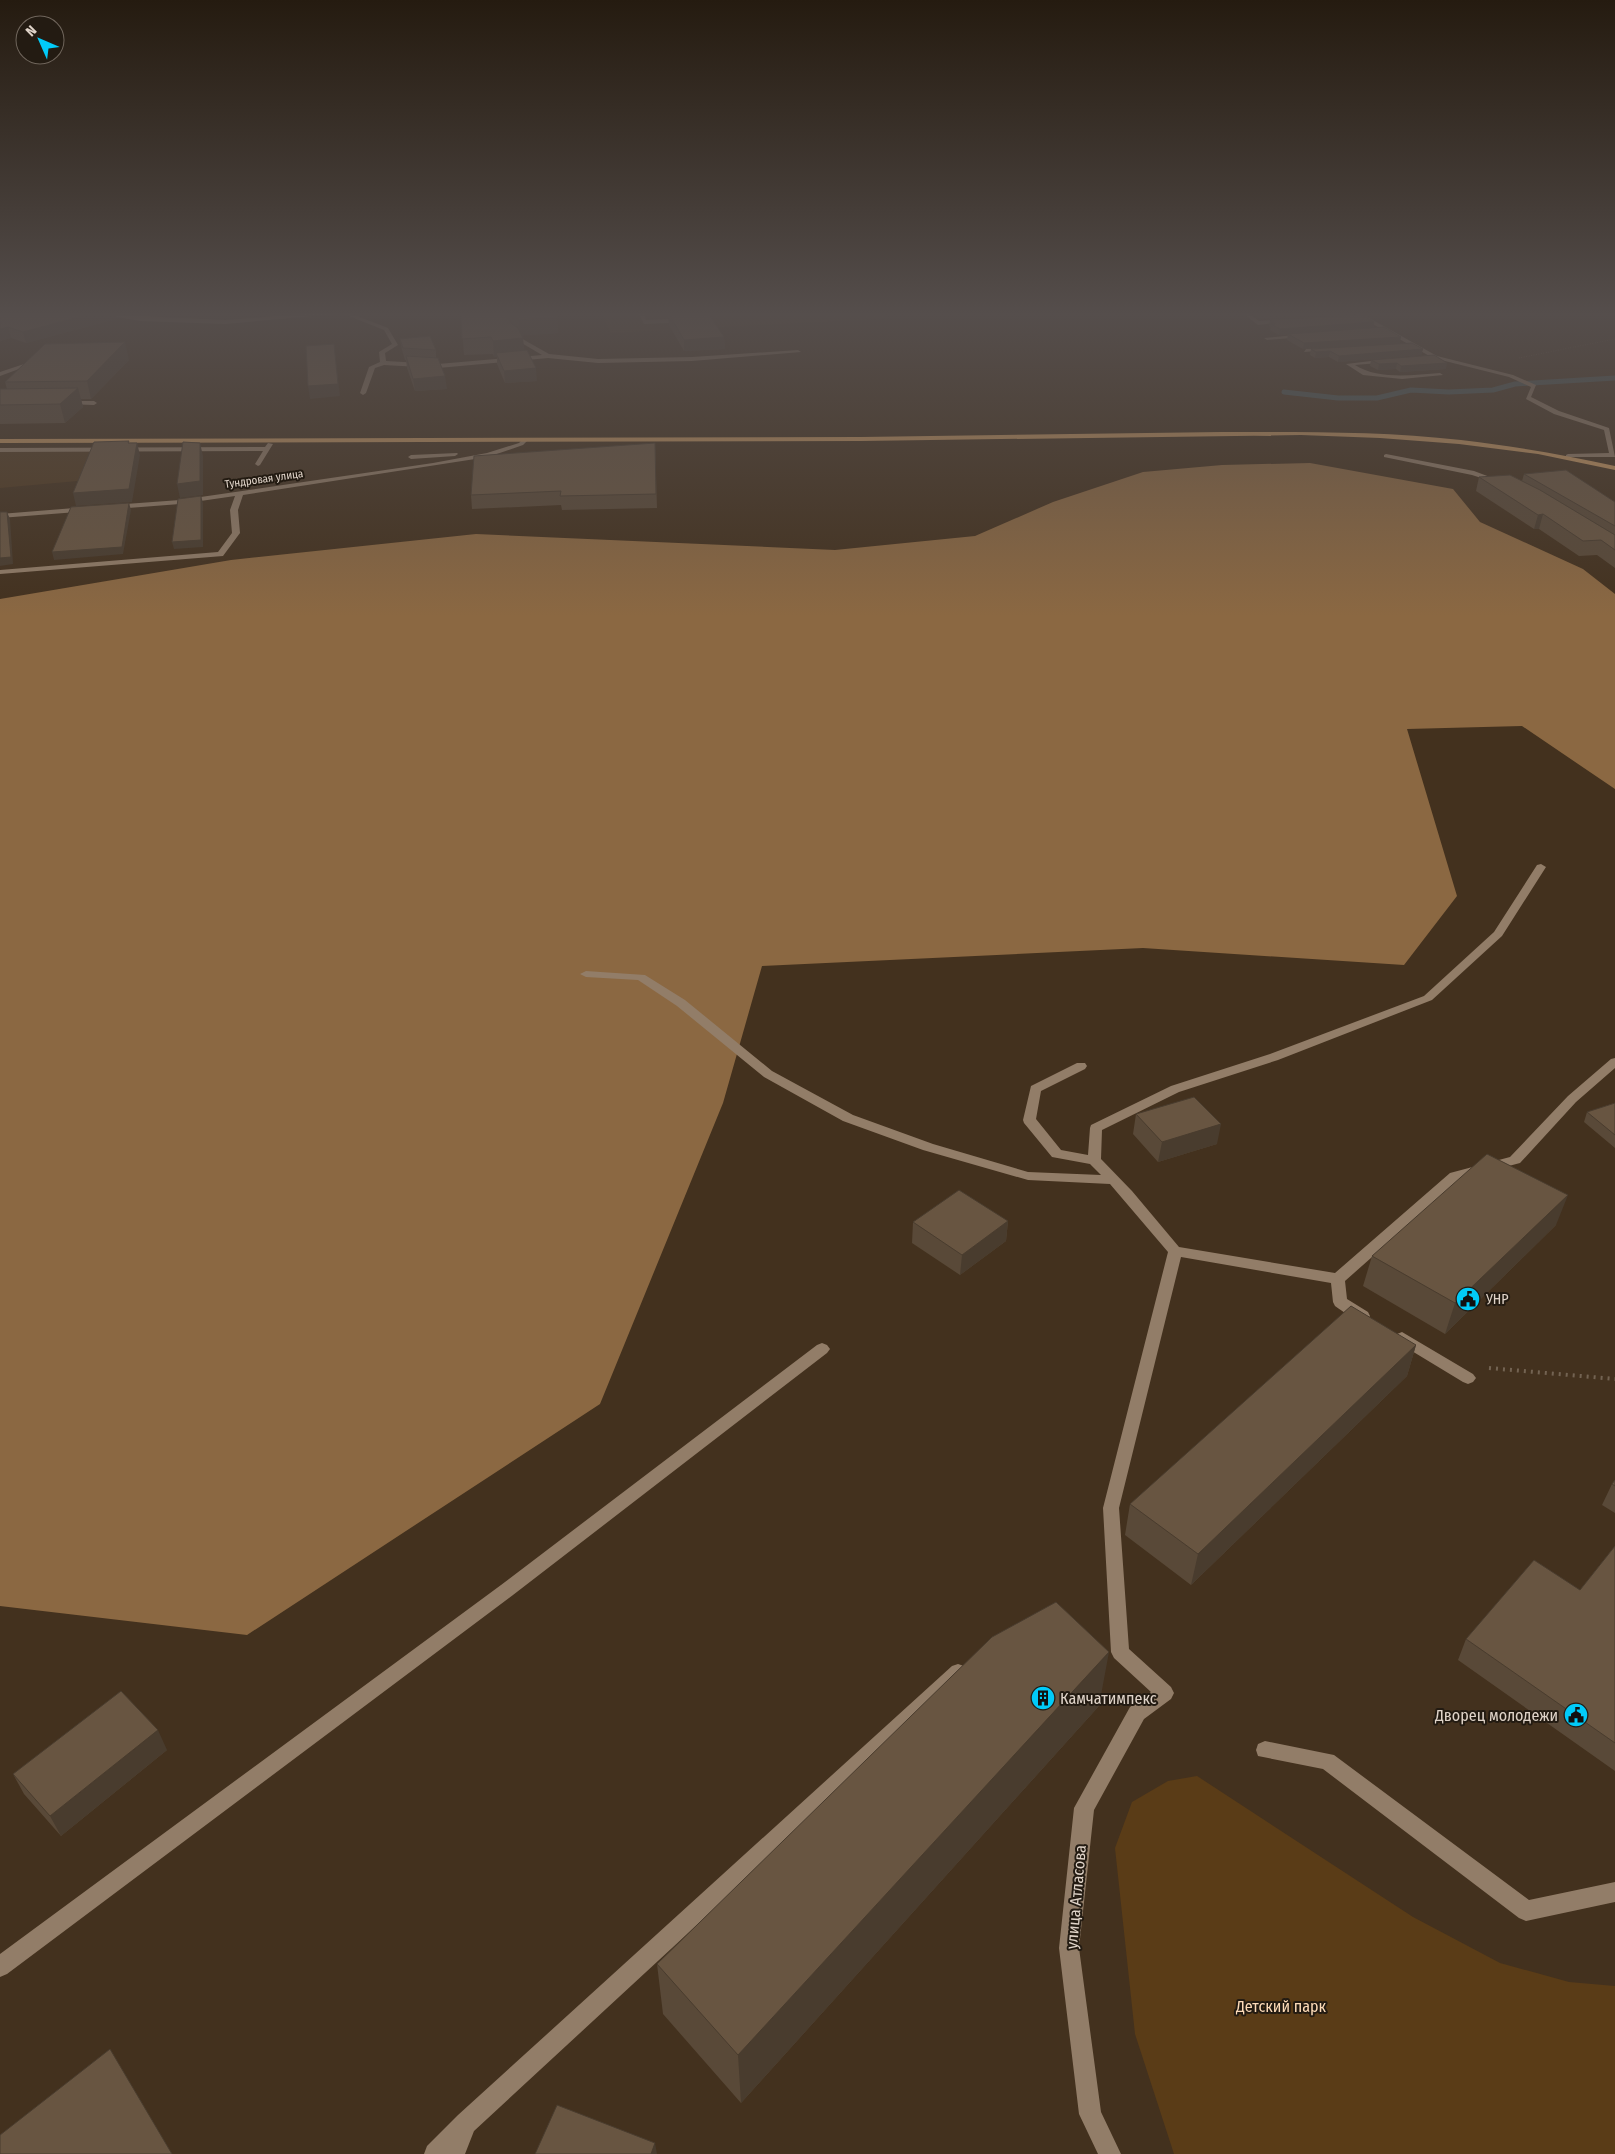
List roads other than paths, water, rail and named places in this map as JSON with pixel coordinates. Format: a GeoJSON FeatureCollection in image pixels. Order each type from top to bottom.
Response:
{"type":"FeatureCollection","features":[{"type":"Feature","properties":{"kind":"main road","name":"Тундровая улица"},"geometry":{"type":"LineString","coordinates":[[0,440],[984,438],[1231,434],[1334,435],[1402,437],[1484,443],[1568,456]]}},
{"type":"Feature","properties":{"kind":"main road"},"geometry":{"type":"LineString","coordinates":[[1568,456],[1615,468]]}},
{"type":"Feature","properties":{"kind":"street"},"geometry":{"type":"LineString","coordinates":[[1562,415],[1607,429],[1614,454]]}},
{"type":"Feature","properties":{"kind":"street","name":"Тундровая улица"},"geometry":{"type":"LineString","coordinates":[[103,507],[180,502],[433,465],[488,455],[521,444],[526,439]]}},
{"type":"Feature","properties":{"kind":"street"},"geometry":{"type":"LineString","coordinates":[[258,464],[265,449],[273,440]]}},
{"type":"Feature","properties":{"kind":"street"},"geometry":{"type":"LineString","coordinates":[[0,450],[265,449]]}},
{"type":"Feature","properties":{"kind":"street"},"geometry":{"type":"LineString","coordinates":[[411,457],[469,453],[488,455]]}},
{"type":"Feature","properties":{"kind":"street","name":"Тундровая улица"},"geometry":{"type":"LineString","coordinates":[[1568,456],[1614,454]]}},
{"type":"Feature","properties":{"kind":"street"},"geometry":{"type":"LineString","coordinates":[[1386,456],[1474,473],[1496,479],[1514,488]]}},
{"type":"Feature","properties":{"kind":"street"},"geometry":{"type":"LineString","coordinates":[[0,572],[220,554],[236,533],[234,510],[240,492]]}},
{"type":"Feature","properties":{"kind":"street"},"geometry":{"type":"LineString","coordinates":[[0,516],[93,508]]}},
{"type":"Feature","properties":{"kind":"street"},"geometry":{"type":"LineString","coordinates":[[1094,1160],[1096,1128],[1175,1089],[1274,1058],[1428,998],[1498,934],[1541,867]]}},
{"type":"Feature","properties":{"kind":"street"},"geometry":{"type":"LineString","coordinates":[[586,974],[641,977],[681,1002],[768,1074],[848,1118],[928,1147],[1028,1176],[1113,1180]]}},
{"type":"Feature","properties":{"kind":"street"},"geometry":{"type":"LineString","coordinates":[[1338,1279],[1455,1176],[1515,1160],[1572,1099],[1615,1062]]}},
{"type":"Feature","properties":{"kind":"street"},"geometry":{"type":"LineString","coordinates":[[1081,1066],[1035,1089],[1030,1120],[1056,1154],[1094,1160],[1175,1251],[1338,1279]]}},
{"type":"Feature","properties":{"kind":"street","name":"улица Атласова"},"geometry":{"type":"LineString","coordinates":[[1110,2154],[1090,2114],[1069,1948],[1084,1808],[1137,1713],[1165,1692],[1111,1651],[1111,1508],[1175,1251]]}},
{"type":"Feature","properties":{"kind":"street"},"geometry":{"type":"LineString","coordinates":[[1338,1279],[1340,1302],[1374,1322]]}},
{"type":"Feature","properties":{"kind":"street"},"geometry":{"type":"LineString","coordinates":[[1391,1332],[1468,1378]]}},
{"type":"Feature","properties":{"kind":"street"},"geometry":{"type":"LineString","coordinates":[[0,1967],[507,1590],[822,1349]]}},
{"type":"Feature","properties":{"kind":"street"},"geometry":{"type":"LineString","coordinates":[[435,2154],[466,2123],[968,1662]]}},
{"type":"Feature","properties":{"kind":"street"},"geometry":{"type":"LineString","coordinates":[[1265,1750],[1327,1762],[1526,1911],[1615,1892]]}},
{"type":"Feature","properties":{"kind":"street"},"geometry":{"type":"LineString","coordinates":[[454,2154],[466,2123]]}},
{"type":"Feature","properties":{"kind":"place","name":"УНР"},"geometry":{"type":"Point","coordinates":[1468,1299]}},
{"type":"Feature","properties":{"kind":"place","name":"Камчатимпекс"},"geometry":{"type":"Point","coordinates":[1043,1698]}},
{"type":"Feature","properties":{"kind":"place","name":"Дворец молодежи"},"geometry":{"type":"Point","coordinates":[1576,1715]}},
{"type":"Feature","properties":{"kind":"park label","name":"Детский парк"},"geometry":{"type":"Point","coordinates":[1281,2006]}}]}
